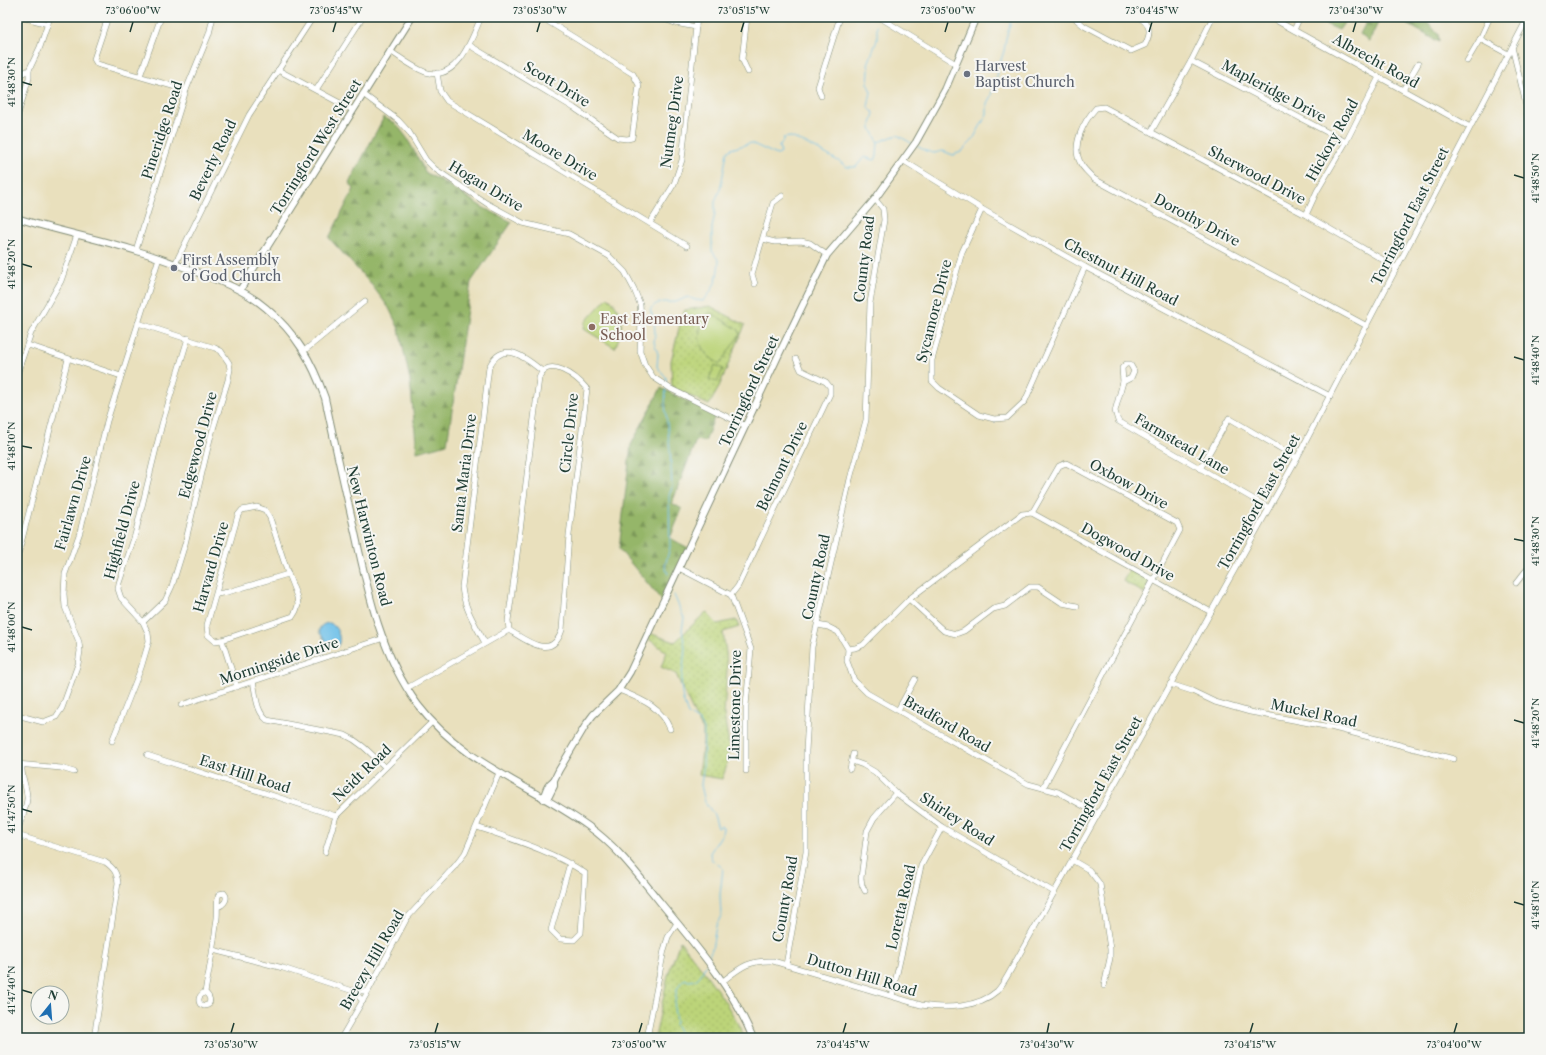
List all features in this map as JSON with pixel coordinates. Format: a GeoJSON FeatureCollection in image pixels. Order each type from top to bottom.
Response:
{"type":"FeatureCollection","features":[{"type":"Feature","properties":{"kind":"main road","name":"Torringford West Street"},"geometry":{"type":"LineString","coordinates":[[240,290],[412,17]]}},
{"type":"Feature","properties":{"kind":"main road","name":"Torringford Street"},"geometry":{"type":"LineString","coordinates":[[544,799],[549,796],[554,785],[554,780],[591,718],[619,690],[630,672],[827,255],[875,199],[915,144],[956,64],[976,17]]}},
{"type":"Feature","properties":{"kind":"main road","name":"New Harwinton Road"},"geometry":{"type":"LineString","coordinates":[[17,218],[136,250],[224,282],[240,290],[266,307],[283,324],[304,351],[317,374],[325,398],[368,591],[392,658],[407,688],[432,722],[459,746],[478,760],[589,826],[614,847],[710,963],[723,981],[745,1019],[753,1038]]}},
{"type":"Feature","properties":{"kind":"street"},"geometry":{"type":"LineString","coordinates":[[22,17],[48,24]]}},
{"type":"Feature","properties":{"kind":"street"},"geometry":{"type":"LineString","coordinates":[[17,118],[29,78],[29,70],[40,47],[50,17]]}},
{"type":"Feature","properties":{"kind":"street"},"geometry":{"type":"LineString","coordinates":[[108,17],[94,59],[97,64],[186,90]]}},
{"type":"Feature","properties":{"kind":"street"},"geometry":{"type":"LineString","coordinates":[[140,76],[161,17]]}},
{"type":"Feature","properties":{"kind":"street","name":"Pineridge Road"},"geometry":{"type":"LineString","coordinates":[[136,250],[186,90],[206,41],[212,17]]}},
{"type":"Feature","properties":{"kind":"street","name":"Beverly Road"},"geometry":{"type":"LineString","coordinates":[[176,264],[249,115],[313,17]]}},
{"type":"Feature","properties":{"kind":"street"},"geometry":{"type":"LineString","coordinates":[[316,90],[363,17]]}},
{"type":"Feature","properties":{"kind":"street"},"geometry":{"type":"LineString","coordinates":[[390,51],[426,72],[437,73],[447,70],[456,64],[469,45],[481,17]]}},
{"type":"Feature","properties":{"kind":"street","name":"Scott Drive"},"geometry":{"type":"LineString","coordinates":[[469,45],[574,108],[618,138],[632,138],[639,85],[637,79],[633,74],[542,17]]}},
{"type":"Feature","properties":{"kind":"street"},"geometry":{"type":"LineString","coordinates":[[659,17],[675,24],[696,27]]}},
{"type":"Feature","properties":{"kind":"street","name":"Nutmeg Drive"},"geometry":{"type":"LineString","coordinates":[[650,223],[674,184],[682,160],[697,17]]}},
{"type":"Feature","properties":{"kind":"street"},"geometry":{"type":"LineString","coordinates":[[748,17],[742,59],[748,72]]}},
{"type":"Feature","properties":{"kind":"street"},"geometry":{"type":"LineString","coordinates":[[821,96],[818,87],[840,17]]}},
{"type":"Feature","properties":{"kind":"street"},"geometry":{"type":"LineString","coordinates":[[879,17],[956,64]]}},
{"type":"Feature","properties":{"kind":"street"},"geometry":{"type":"LineString","coordinates":[[1075,17],[1084,26],[1131,51],[1145,45],[1149,36],[1149,27],[1144,20],[1138,17]]}},
{"type":"Feature","properties":{"kind":"street"},"geometry":{"type":"LineString","coordinates":[[1151,132],[1191,61],[1213,17]]}},
{"type":"Feature","properties":{"kind":"street","name":"Albrecht Road"},"geometry":{"type":"LineString","coordinates":[[1270,17],[1470,127]]}},
{"type":"Feature","properties":{"kind":"street"},"geometry":{"type":"LineString","coordinates":[[1294,30],[1300,17]]}},
{"type":"Feature","properties":{"kind":"street"},"geometry":{"type":"LineString","coordinates":[[1467,61],[1480,39],[1490,17]]}},
{"type":"Feature","properties":{"kind":"street","name":"Torringford East Street"},"geometry":{"type":"LineString","coordinates":[[998,990],[1008,976],[1297,458],[1528,17]]}},
{"type":"Feature","properties":{"kind":"street"},"geometry":{"type":"LineString","coordinates":[[1480,39],[1508,54]]}},
{"type":"Feature","properties":{"kind":"street"},"geometry":{"type":"LineString","coordinates":[[1512,47],[1529,121]]}},
{"type":"Feature","properties":{"kind":"street","name":"Mapleridge Drive"},"geometry":{"type":"LineString","coordinates":[[1191,61],[1346,142]]}},
{"type":"Feature","properties":{"kind":"street"},"geometry":{"type":"LineString","coordinates":[[1403,90],[1418,64]]}},
{"type":"Feature","properties":{"kind":"street"},"geometry":{"type":"LineString","coordinates":[[17,76],[29,70]]}},
{"type":"Feature","properties":{"kind":"street"},"geometry":{"type":"LineString","coordinates":[[278,70],[353,110]]}},
{"type":"Feature","properties":{"kind":"street","name":"Moore Drive"},"geometry":{"type":"LineString","coordinates":[[437,73],[440,91],[447,101],[686,246]]}},
{"type":"Feature","properties":{"kind":"street","name":"Hickory Road"},"geometry":{"type":"LineString","coordinates":[[1306,215],[1317,191],[1346,142],[1379,77]]}},
{"type":"Feature","properties":{"kind":"street","name":"Hogan Drive"},"geometry":{"type":"LineString","coordinates":[[363,94],[398,120],[409,132],[426,160],[441,174],[486,203],[523,223],[569,234],[609,256],[625,272],[640,304],[640,351],[645,365],[653,377],[671,389],[746,426]]}},
{"type":"Feature","properties":{"kind":"street","name":"Sherwood Drive"},"geometry":{"type":"LineString","coordinates":[[1104,107],[1306,215],[1397,268]]}},
{"type":"Feature","properties":{"kind":"street","name":"Dorothy Drive"},"geometry":{"type":"LineString","coordinates":[[1104,107],[1096,108],[1091,113],[1077,140],[1076,151],[1080,164],[1094,179],[1367,326]]}},
{"type":"Feature","properties":{"kind":"street","name":"Chestnut Hill Road"},"geometry":{"type":"LineString","coordinates":[[904,161],[982,209],[1085,267],[1330,396]]}},
{"type":"Feature","properties":{"kind":"street"},"geometry":{"type":"LineString","coordinates":[[755,284],[752,274],[773,204],[782,196]]}},
{"type":"Feature","properties":{"kind":"street","name":"County Road"},"geometry":{"type":"LineString","coordinates":[[786,964],[806,852],[806,752],[812,647],[850,479],[866,420],[870,303],[884,220],[883,208],[875,199]]}},
{"type":"Feature","properties":{"kind":"street","name":"Sycamore Drive"},"geometry":{"type":"LineString","coordinates":[[982,209],[962,252],[932,360],[931,370],[932,381],[939,388],[979,415],[994,419],[1007,418],[1025,400],[1085,267]]}},
{"type":"Feature","properties":{"kind":"street"},"geometry":{"type":"LineString","coordinates":[[17,374],[36,324],[61,281],[77,235]]}},
{"type":"Feature","properties":{"kind":"street"},"geometry":{"type":"LineString","coordinates":[[763,238],[775,242],[801,241],[810,243],[827,255]]}},
{"type":"Feature","properties":{"kind":"street","name":"Fairlawn Drive"},"geometry":{"type":"LineString","coordinates":[[18,715],[43,722],[56,717],[62,708],[78,664],[80,651],[78,642],[65,607],[65,574],[80,532],[107,421],[159,258]]}},
{"type":"Feature","properties":{"kind":"street"},"geometry":{"type":"LineString","coordinates":[[304,351],[365,301]]}},
{"type":"Feature","properties":{"kind":"street","name":"Edgewood Drive"},"geometry":{"type":"LineString","coordinates":[[138,323],[188,338],[221,351],[226,358],[230,369],[210,439],[176,573],[165,600],[143,622]]}},
{"type":"Feature","properties":{"kind":"street","name":"Highfield Drive"},"geometry":{"type":"LineString","coordinates":[[112,742],[149,641],[148,633],[143,622],[121,598],[118,584],[135,535],[162,424],[188,338]]}},
{"type":"Feature","properties":{"kind":"street"},"geometry":{"type":"LineString","coordinates":[[28,345],[121,376]]}},
{"type":"Feature","properties":{"kind":"street","name":"Santa Maria Drive"},"geometry":{"type":"LineString","coordinates":[[485,642],[470,616],[462,587],[489,367],[493,359],[500,354],[509,352],[518,354],[542,372]]}},
{"type":"Feature","properties":{"kind":"street"},"geometry":{"type":"LineString","coordinates":[[17,559],[68,358]]}},
{"type":"Feature","properties":{"kind":"street","name":"Belmont Drive"},"geometry":{"type":"LineString","coordinates":[[731,595],[738,586],[830,394],[830,388],[826,382],[801,370],[796,359]]}},
{"type":"Feature","properties":{"kind":"street","name":"Circle Drive"},"geometry":{"type":"LineString","coordinates":[[508,630],[538,647],[546,647],[555,643],[560,637],[562,630],[569,535],[587,389],[579,380],[565,371],[555,368],[548,368],[542,372]]}},
{"type":"Feature","properties":{"kind":"street"},"geometry":{"type":"LineString","coordinates":[[407,688],[508,630],[539,378],[542,372]]}},
{"type":"Feature","properties":{"kind":"street","name":"Farmstead Lane"},"geometry":{"type":"LineString","coordinates":[[1123,382],[1115,412],[1118,421],[1269,508]]}},
{"type":"Feature","properties":{"kind":"street"},"geometry":{"type":"LineString","coordinates":[[1200,469],[1229,418],[1297,458]]}},
{"type":"Feature","properties":{"kind":"street","name":"Oxbow Drive"},"geometry":{"type":"LineString","coordinates":[[1032,513],[1059,466],[1066,463],[1177,523],[1180,530],[1043,788]]}},
{"type":"Feature","properties":{"kind":"street","name":"Harvard Drive"},"geometry":{"type":"LineString","coordinates":[[257,507],[265,510],[270,518],[288,574],[298,605],[292,616],[222,640],[215,640],[208,636],[207,625],[217,594],[238,515],[242,510],[257,507]]}},
{"type":"Feature","properties":{"kind":"street"},"geometry":{"type":"LineString","coordinates":[[848,649],[863,645],[909,599],[1022,514],[1032,513]]}},
{"type":"Feature","properties":{"kind":"street","name":"Dogwood Drive"},"geometry":{"type":"LineString","coordinates":[[1032,513],[1154,579],[1211,612]]}},
{"type":"Feature","properties":{"kind":"street"},"geometry":{"type":"LineString","coordinates":[[1516,583],[1529,567]]}},
{"type":"Feature","properties":{"kind":"street"},"geometry":{"type":"LineString","coordinates":[[680,568],[731,595]]}},
{"type":"Feature","properties":{"kind":"street"},"geometry":{"type":"LineString","coordinates":[[217,594],[288,574]]}},
{"type":"Feature","properties":{"kind":"street"},"geometry":{"type":"LineString","coordinates":[[909,599],[944,631],[956,634],[964,631],[993,609],[1005,606],[1030,587],[1038,587],[1062,603],[1077,606]]}},
{"type":"Feature","properties":{"kind":"street","name":"Limestone Drive"},"geometry":{"type":"LineString","coordinates":[[731,595],[751,650],[746,706],[746,771]]}},
{"type":"Feature","properties":{"kind":"street","name":"Bradford Road"},"geometry":{"type":"LineString","coordinates":[[818,625],[828,627],[838,632],[848,649],[847,661],[854,680],[867,693],[1028,784],[1058,792],[1098,814]]}},
{"type":"Feature","properties":{"kind":"street","name":"Morningside Drive"},"geometry":{"type":"LineString","coordinates":[[181,705],[384,638]]}},
{"type":"Feature","properties":{"kind":"street"},"geometry":{"type":"LineString","coordinates":[[222,640],[237,687]]}},
{"type":"Feature","properties":{"kind":"street"},"geometry":{"type":"LineString","coordinates":[[898,710],[915,679]]}},
{"type":"Feature","properties":{"kind":"street"},"geometry":{"type":"LineString","coordinates":[[253,681],[258,706],[262,716],[267,720],[345,735],[360,743],[385,767]]}},
{"type":"Feature","properties":{"kind":"street","name":"Muckel Road"},"geometry":{"type":"LineString","coordinates":[[1170,684],[1192,691],[1215,702],[1250,712],[1330,728],[1454,759]]}},
{"type":"Feature","properties":{"kind":"street"},"geometry":{"type":"LineString","coordinates":[[619,690],[648,702],[667,721],[670,728]]}},
{"type":"Feature","properties":{"kind":"street","name":"Neidt Road"},"geometry":{"type":"LineString","coordinates":[[325,852],[336,816],[432,722]]}},
{"type":"Feature","properties":{"kind":"street"},"geometry":{"type":"LineString","coordinates":[[850,769],[853,754]]}},
{"type":"Feature","properties":{"kind":"street","name":"East Hill Road"},"geometry":{"type":"LineString","coordinates":[[147,755],[336,816]]}},
{"type":"Feature","properties":{"kind":"street","name":"Shirley Road"},"geometry":{"type":"LineString","coordinates":[[852,761],[875,772],[896,793],[942,827],[1054,892]]}},
{"type":"Feature","properties":{"kind":"street"},"geometry":{"type":"LineString","coordinates":[[74,772],[61,768],[19,764],[27,794],[27,801],[17,833],[105,862],[115,870],[118,875],[94,1038]]}},
{"type":"Feature","properties":{"kind":"street","name":"Breezy Hill Road"},"geometry":{"type":"LineString","coordinates":[[341,1038],[363,1001],[407,918],[465,853],[499,772]]}},
{"type":"Feature","properties":{"kind":"street"},"geometry":{"type":"LineString","coordinates":[[865,891],[861,878],[867,831],[874,818],[896,793]]}},
{"type":"Feature","properties":{"kind":"street"},"geometry":{"type":"LineString","coordinates":[[477,827],[538,849],[570,864],[585,873],[581,933],[574,940],[560,939],[551,930],[570,864]]}},
{"type":"Feature","properties":{"kind":"street","name":"Loretta Road"},"geometry":{"type":"LineString","coordinates":[[892,996],[921,866],[942,827]]}},
{"type":"Feature","properties":{"kind":"street"},"geometry":{"type":"LineString","coordinates":[[1072,860],[1089,870],[1100,884],[1110,949],[1110,958],[1104,986]]}},
{"type":"Feature","properties":{"kind":"street"},"geometry":{"type":"LineString","coordinates":[[205,992],[213,950],[218,907]]}},
{"type":"Feature","properties":{"kind":"street"},"geometry":{"type":"LineString","coordinates":[[647,1038],[664,950],[668,937],[677,923]]}},
{"type":"Feature","properties":{"kind":"street"},"geometry":{"type":"LineString","coordinates":[[213,950],[283,968],[354,991],[368,991]]}},
{"type":"Feature","properties":{"kind":"street","name":"Dutton Hill Road"},"geometry":{"type":"LineString","coordinates":[[723,981],[740,968],[757,960],[786,964],[922,1005],[947,1007],[971,1003],[984,999],[998,990]]}},
{"type":"Feature","properties":{"kind":"street"},"geometry":{"type":"LineString","coordinates":[[354,991],[363,1001]]}},
{"type":"Feature","properties":{"kind":"green space"},"geometry":{"type":"Polygon","coordinates":[[[1324,17],[1348,17],[1339,30],[1321,22],[1324,17]]]}},
{"type":"Feature","properties":{"kind":"green space"},"geometry":{"type":"Polygon","coordinates":[[[1369,17],[1382,17],[1380,18],[1369,42],[1360,34],[1369,17]]]}},
{"type":"Feature","properties":{"kind":"green space"},"geometry":{"type":"Polygon","coordinates":[[[1395,17],[1422,17],[1438,34],[1439,42],[1395,17]]]}},
{"type":"Feature","properties":{"kind":"green space"},"geometry":{"type":"Polygon","coordinates":[[[384,117],[397,125],[407,138],[426,173],[447,184],[482,207],[512,222],[471,282],[447,444],[417,452],[410,380],[399,329],[389,308],[371,284],[329,238],[354,189],[349,183],[384,117]]]}},
{"type":"Feature","properties":{"kind":"green space"},"geometry":{"type":"Polygon","coordinates":[[[608,297],[618,309],[621,321],[620,333],[615,348],[584,329],[585,322],[608,297]]]}},
{"type":"Feature","properties":{"kind":"green space"},"geometry":{"type":"Polygon","coordinates":[[[710,306],[745,325],[718,389],[709,405],[672,387],[671,361],[682,316],[685,310],[710,306]]]}},
{"type":"Feature","properties":{"kind":"green space"},"geometry":{"type":"Polygon","coordinates":[[[711,313],[739,330],[740,334],[720,364],[707,354],[700,343],[699,336],[702,322],[706,314],[711,313]]]}},
{"type":"Feature","properties":{"kind":"green space"},"geometry":{"type":"Polygon","coordinates":[[[715,365],[723,369],[717,382],[709,379],[715,365]]]}},
{"type":"Feature","properties":{"kind":"green space"},"geometry":{"type":"Polygon","coordinates":[[[661,388],[715,415],[705,442],[696,440],[672,503],[682,509],[670,538],[690,549],[664,603],[619,549],[631,445],[661,388]]]}},
{"type":"Feature","properties":{"kind":"green space"},"geometry":{"type":"Polygon","coordinates":[[[1130,569],[1148,580],[1148,586],[1144,593],[1123,581],[1130,569]]]}},
{"type":"Feature","properties":{"kind":"green space"},"geometry":{"type":"Polygon","coordinates":[[[706,612],[717,624],[736,620],[739,627],[723,632],[727,669],[724,715],[729,745],[726,768],[722,779],[699,775],[703,730],[676,674],[661,667],[667,652],[647,638],[649,633],[675,642],[706,612]]]}},
{"type":"Feature","properties":{"kind":"green space"},"geometry":{"type":"Polygon","coordinates":[[[680,941],[716,988],[745,1038],[655,1038],[668,975],[680,941]]]}},
{"type":"Feature","properties":{"kind":"water"},"geometry":{"type":"Polygon","coordinates":[[[330,623],[337,630],[339,644],[337,647],[329,645],[319,632],[322,625],[330,623]]]}},
{"type":"Feature","properties":{"kind":"waterway"},"geometry":{"type":"LineString","coordinates":[[999,66],[1012,17]]}},
{"type":"Feature","properties":{"kind":"waterway"},"geometry":{"type":"LineString","coordinates":[[666,384],[666,377],[657,367],[658,354],[654,342],[654,319],[650,310],[656,304],[662,302],[676,302],[688,297],[703,301],[713,287],[719,261],[712,251],[712,228],[715,213],[715,202],[721,186],[727,152],[731,149],[751,143],[777,155],[781,153],[779,146],[783,141],[783,138],[791,137],[815,148],[847,167],[856,167],[864,157],[875,160],[877,156],[878,142],[871,128],[874,113],[868,107],[871,92],[868,85],[868,64],[877,40],[877,26]]}},
{"type":"Feature","properties":{"kind":"waterway"},"geometry":{"type":"LineString","coordinates":[[917,146],[934,153],[943,151],[953,155],[961,152],[972,141],[987,114],[987,103],[991,96],[992,90],[995,87],[998,71]]}},
{"type":"Feature","properties":{"kind":"waterway"},"geometry":{"type":"LineString","coordinates":[[878,142],[897,135],[913,144]]}},
{"type":"Feature","properties":{"kind":"waterway"},"geometry":{"type":"LineString","coordinates":[[666,389],[665,404],[670,449],[672,488],[669,495],[670,547],[665,566],[668,574]]}},
{"type":"Feature","properties":{"kind":"waterway"},"geometry":{"type":"LineString","coordinates":[[674,595],[684,618],[682,630],[685,649],[681,685],[683,700],[688,714],[699,721],[704,729],[701,785],[705,802],[714,815],[718,828],[721,826],[723,828],[722,834],[710,853],[711,859],[723,868],[720,895],[721,916],[716,926],[712,949],[708,957]]}},
{"type":"Feature","properties":{"kind":"waterway"},"geometry":{"type":"LineString","coordinates":[[686,1038],[679,1032],[675,1025],[676,1020],[674,1008],[677,989],[682,981],[686,979],[688,981],[692,981],[698,978],[706,964]]}},
{"type":"Feature","properties":{"kind":"waterway"},"geometry":{"type":"LineString","coordinates":[[691,1038],[695,1035],[701,1036],[702,1038]]}},
{"type":"Feature","properties":{"kind":"place","name":"Harvest Baptist Church"},"geometry":{"type":"Point","coordinates":[967,74]}},
{"type":"Feature","properties":{"kind":"place","name":"First Assembly of God Church"},"geometry":{"type":"Point","coordinates":[174,268]}},
{"type":"Feature","properties":{"kind":"place","name":"East Elementary School"},"geometry":{"type":"Point","coordinates":[592,327]}}]}
